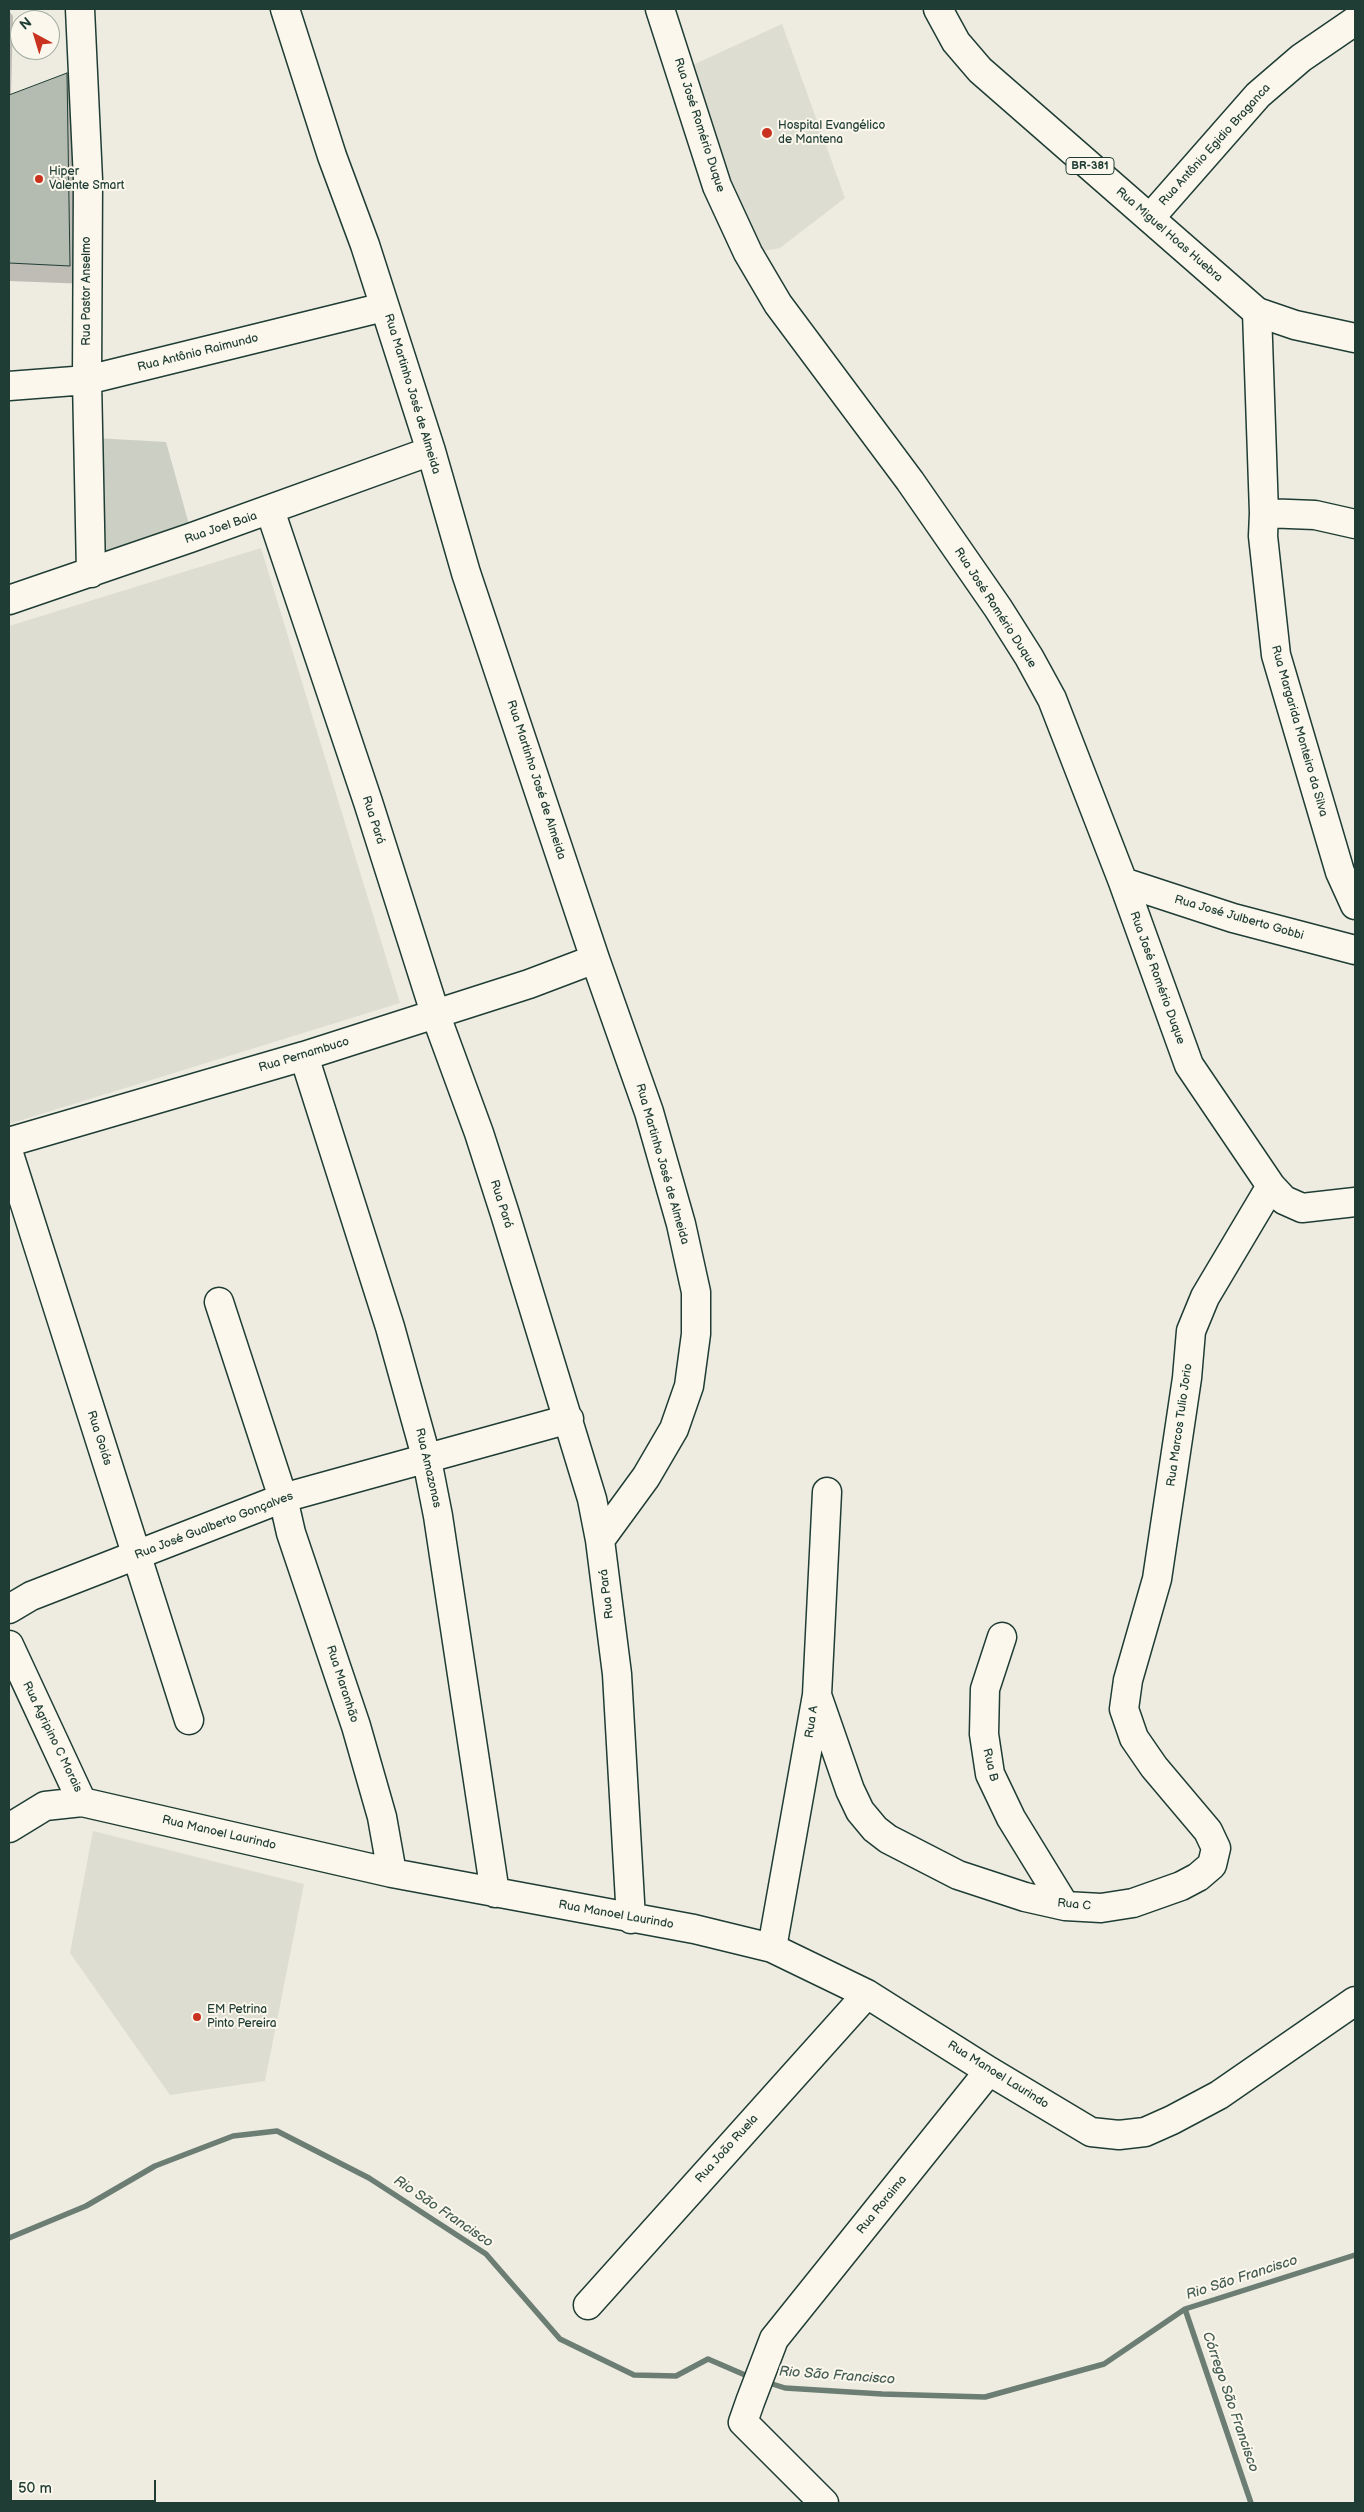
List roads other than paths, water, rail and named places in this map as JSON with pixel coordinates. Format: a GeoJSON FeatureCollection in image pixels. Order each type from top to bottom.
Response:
{"type":"FeatureCollection","features":[{"type":"Feature","properties":{"kind":"street","name":"Rua Pastor Anselmo"},"geometry":{"type":"LineString","coordinates":[[80,9],[88,180],[87,380],[91,572]]}},
{"type":"Feature","properties":{"kind":"street","name":"Rua Martinho José de Almeida"},"geometry":{"type":"LineString","coordinates":[[285,9],[293,39],[431,451],[466,573],[595,959],[649,1112],[681,1224],[696,1292],[696,1334],[689,1386],[674,1429],[646,1477],[600,1540]]}},
{"type":"Feature","properties":{"kind":"street","name":"Rua José Romério Duque"},"geometry":{"type":"LineString","coordinates":[[660,9],[717,186],[748,253],[778,304],[910,481],[1029,657],[1052,700],[1123,882],[1189,1065],[1271,1186],[1284,1200],[1297,1207],[1348,1203]]}},
{"type":"Feature","properties":{"kind":"street","name":"Rua Miguel Hoas Huebra"},"geometry":{"type":"LineString","coordinates":[[938,9],[956,42],[980,70],[1257,312]]}},
{"type":"Feature","properties":{"kind":"street","name":"Rua Antônio Egidio Braganca"},"geometry":{"type":"LineString","coordinates":[[1150,218],[1258,94],[1300,58],[1355,21]]}},
{"type":"Feature","properties":{"kind":"street","name":"Rua Antônio Raimundo"},"geometry":{"type":"LineString","coordinates":[[9,386],[87,380],[384,307]]}},
{"type":"Feature","properties":{"kind":"street","name":"BR-381"},"geometry":{"type":"LineString","coordinates":[[1257,312],[1296,325],[1355,338]]}},
{"type":"Feature","properties":{"kind":"street","name":"Rua Margarida Monteiro da Silva"},"geometry":{"type":"LineString","coordinates":[[1257,312],[1264,513],[1263,536],[1276,655],[1340,872],[1355,905]]}},
{"type":"Feature","properties":{"kind":"street","name":"Rua Joel Baia"},"geometry":{"type":"LineString","coordinates":[[9,600],[270,510],[431,451]]}},
{"type":"Feature","properties":{"kind":"street","name":"Rua Pará"},"geometry":{"type":"LineString","coordinates":[[270,510],[368,802],[435,1013],[482,1142],[569,1419],[592,1499],[600,1540],[617,1674],[631,1919]]}},
{"type":"Feature","properties":{"kind":"street"},"geometry":{"type":"LineString","coordinates":[[1264,513],[1315,515],[1355,524]]}},
{"type":"Feature","properties":{"kind":"street","name":"Rua José Julberto Gobbi"},"geometry":{"type":"LineString","coordinates":[[1123,882],[1233,918],[1355,950]]}},
{"type":"Feature","properties":{"kind":"street","name":"Rua Pernambuco"},"geometry":{"type":"LineString","coordinates":[[9,1142],[304,1056],[529,984],[595,959]]}},
{"type":"Feature","properties":{"kind":"street","name":"Rua Amazonas"},"geometry":{"type":"LineString","coordinates":[[304,1056],[387,1318],[427,1460],[447,1574],[495,1893]]}},
{"type":"Feature","properties":{"kind":"street","name":"Rua Goiás"},"geometry":{"type":"LineString","coordinates":[[9,1154],[124,1514],[135,1556],[189,1720]]}},
{"type":"Feature","properties":{"kind":"street","name":"Rua Marcos Tulio Jorio"},"geometry":{"type":"LineString","coordinates":[[1128,1680],[1157,1579],[1187,1378],[1191,1331],[1205,1296],[1271,1186]]}},
{"type":"Feature","properties":{"kind":"street","name":"Rua Maranhão"},"geometry":{"type":"LineString","coordinates":[[219,1302],[282,1498],[291,1533],[356,1726],[382,1817],[392,1873]]}},
{"type":"Feature","properties":{"kind":"street","name":"Rua José Gualberto Gonçalves"},"geometry":{"type":"LineString","coordinates":[[9,1609],[31,1596],[282,1498],[427,1460],[569,1419]]}},
{"type":"Feature","properties":{"kind":"street","name":"Rua A"},"geometry":{"type":"LineString","coordinates":[[772,1948],[817,1695],[827,1492]]}},
{"type":"Feature","properties":{"kind":"street","name":"Rua B"},"geometry":{"type":"LineString","coordinates":[[1002,1637],[985,1689],[984,1734],[990,1774],[1010,1818],[1065,1906]]}},
{"type":"Feature","properties":{"kind":"street","name":"Rua Agripino C Morais"},"geometry":{"type":"LineString","coordinates":[[9,1645],[82,1802]]}},
{"type":"Feature","properties":{"kind":"street","name":"Rua C"},"geometry":{"type":"LineString","coordinates":[[817,1695],[850,1790],[860,1811],[875,1829],[888,1839],[958,1875],[1025,1897],[1065,1906],[1102,1908],[1133,1903],[1181,1886],[1198,1877],[1212,1865],[1216,1848],[1208,1831],[1154,1767],[1134,1738],[1124,1708],[1128,1680]]}},
{"type":"Feature","properties":{"kind":"street","name":"Rua Manoel Laurindo"},"geometry":{"type":"LineString","coordinates":[[9,1828],[45,1806],[82,1802],[392,1873],[631,1919],[694,1929],[772,1948],[867,1994],[989,2071],[1091,2132],[1119,2135],[1145,2132],[1172,2120],[1219,2095],[1355,2001]]}},
{"type":"Feature","properties":{"kind":"street","name":"Rua João Ruela"},"geometry":{"type":"LineString","coordinates":[[588,2305],[867,1994]]}},
{"type":"Feature","properties":{"kind":"street","name":"Rua Roraima"},"geometry":{"type":"LineString","coordinates":[[824,2503],[742,2422],[758,2380],[774,2339],[989,2071]]}},
{"type":"Feature","properties":{"kind":"waterway","name":"Rio São Francisco"},"geometry":{"type":"LineString","coordinates":[[9,2238],[86,2206],[155,2166],[233,2136],[277,2131],[369,2178],[486,2254],[560,2339],[634,2375],[676,2376],[708,2359],[752,2378]]}},
{"type":"Feature","properties":{"kind":"waterway","name":"Rio São Francisco"},"geometry":{"type":"LineString","coordinates":[[766,2382],[785,2388],[882,2394],[985,2397],[1104,2364],[1185,2309],[1355,2255]]}},
{"type":"Feature","properties":{"kind":"waterway","name":"Córrego São Francisco"},"geometry":{"type":"LineString","coordinates":[[1185,2309],[1251,2503]]}},
{"type":"Feature","properties":{"kind":"place","name":"Hospital Evangélico de Mantena"},"geometry":{"type":"Point","coordinates":[767,133]}},
{"type":"Feature","properties":{"kind":"place","name":"Hiper Valente Smart"},"geometry":{"type":"Point","coordinates":[39,179]}},
{"type":"Feature","properties":{"kind":"place","name":"EM Petrina Pinto Pereira"},"geometry":{"type":"Point","coordinates":[197,2017]}}]}
